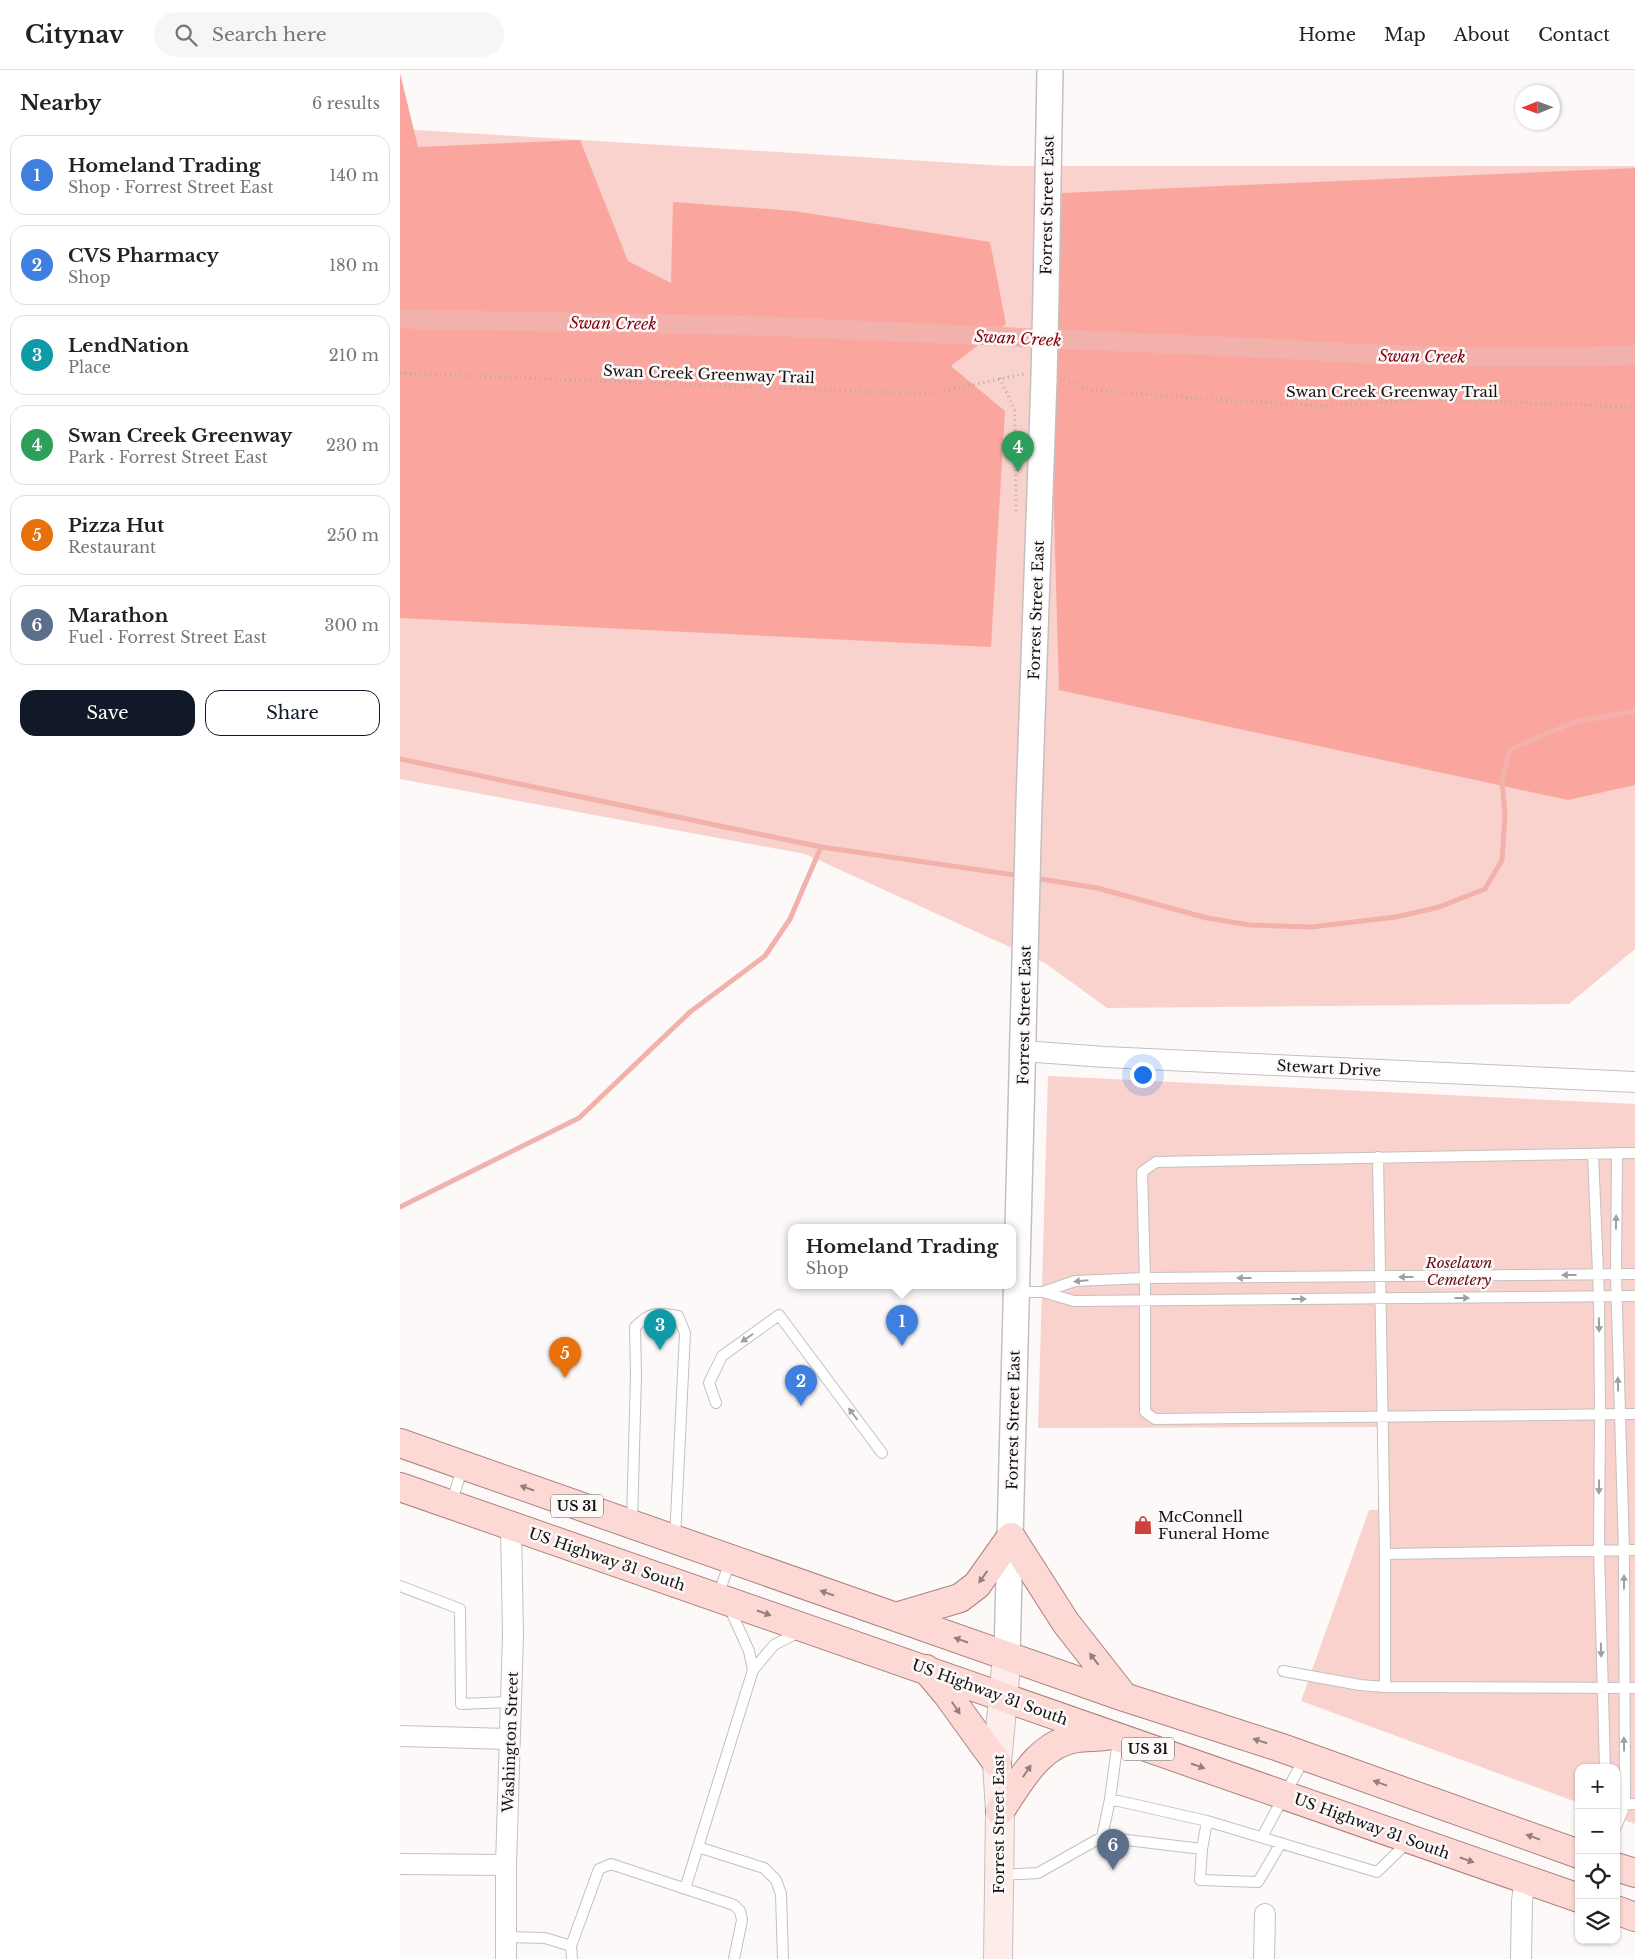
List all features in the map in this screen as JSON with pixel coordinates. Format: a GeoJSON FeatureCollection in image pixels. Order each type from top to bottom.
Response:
{"type":"FeatureCollection","features":[{"type":"Feature","properties":{"kind":"main road","name":"US 31"},"geometry":{"type":"LineString","coordinates":[[400,1443],[1124,1697],[1306,1757],[1575,1853]]}},
{"type":"Feature","properties":{"kind":"main road","name":"US Highway 31 South"},"geometry":{"type":"LineString","coordinates":[[400,1488],[1575,1897]]}},
{"type":"Feature","properties":{"kind":"main road"},"geometry":{"type":"LineString","coordinates":[[896,1617],[960,1598],[978,1585],[1011,1537],[1066,1623],[1124,1697]]}},
{"type":"Feature","properties":{"kind":"main road","name":"Forrest Street East"},"geometry":{"type":"LineString","coordinates":[[998,1959],[1000,1812],[997,1763],[1007,1656]]}},
{"type":"Feature","properties":{"kind":"main road"},"geometry":{"type":"LineString","coordinates":[[926,1670],[947,1694],[997,1763]]}},
{"type":"Feature","properties":{"kind":"main road"},"geometry":{"type":"LineString","coordinates":[[1000,1812],[1034,1761],[1052,1747],[1075,1738],[1115,1738]]}},
{"type":"Feature","properties":{"kind":"main road"},"geometry":{"type":"LineString","coordinates":[[1620,1868],[1635,1873]]}},
{"type":"Feature","properties":{"kind":"main road"},"geometry":{"type":"LineString","coordinates":[[1620,1911],[1635,1917]]}},
{"type":"Feature","properties":{"kind":"street","name":"Forrest Street East"},"geometry":{"type":"LineString","coordinates":[[1007,1656],[1029,803],[1044,379],[1050,70]]}},
{"type":"Feature","properties":{"kind":"street","name":"Stewart Drive"},"geometry":{"type":"LineString","coordinates":[[1023,1051],[1105,1057],[1635,1082]]}},
{"type":"Feature","properties":{"kind":"street","name":"Washington Street"},"geometry":{"type":"LineString","coordinates":[[506,1959],[506,1865],[513,1635],[511,1526]]}},
{"type":"Feature","properties":{"kind":"street"},"geometry":{"type":"LineString","coordinates":[[400,1736],[509,1738]]}},
{"type":"Feature","properties":{"kind":"street"},"geometry":{"type":"LineString","coordinates":[[400,1864],[506,1865]]}},
{"type":"Feature","properties":{"kind":"street"},"geometry":{"type":"LineString","coordinates":[[1520,1959],[1522,1901],[1526,1880]]}},
{"type":"Feature","properties":{"kind":"street"},"geometry":{"type":"LineString","coordinates":[[1264,1959],[1265,1914]]}},
{"type":"Feature","properties":{"kind":"lane"},"geometry":{"type":"LineString","coordinates":[[1617,1153],[1616,1274],[1624,1551],[1626,1805],[1620,1818]]}},
{"type":"Feature","properties":{"kind":"lane"},"geometry":{"type":"LineString","coordinates":[[1635,1153],[1156,1162],[1142,1172],[1145,1278],[1145,1412],[1155,1419],[1635,1414]]}},
{"type":"Feature","properties":{"kind":"lane"},"geometry":{"type":"LineString","coordinates":[[1593,1154],[1599,1296],[1599,1551],[1605,1764]]}},
{"type":"Feature","properties":{"kind":"lane"},"geometry":{"type":"LineString","coordinates":[[1378,1157],[1381,1277],[1381,1417],[1385,1554],[1385,1687]]}},
{"type":"Feature","properties":{"kind":"lane"},"geometry":{"type":"LineString","coordinates":[[1043,1292],[1075,1281],[1145,1278],[1635,1274]]}},
{"type":"Feature","properties":{"kind":"lane"},"geometry":{"type":"LineString","coordinates":[[1016,1292],[1043,1292],[1074,1301],[1635,1296]]}},
{"type":"Feature","properties":{"kind":"lane"},"geometry":{"type":"LineString","coordinates":[[632,1525],[636,1375],[635,1327],[647,1315],[664,1314],[678,1316],[685,1333],[675,1540]]}},
{"type":"Feature","properties":{"kind":"lane"},"geometry":{"type":"LineString","coordinates":[[716,1403],[709,1383],[722,1356],[779,1315],[882,1453]]}},
{"type":"Feature","properties":{"kind":"lane"},"geometry":{"type":"LineString","coordinates":[[451,1505],[463,1466]]}},
{"type":"Feature","properties":{"kind":"lane"},"geometry":{"type":"LineString","coordinates":[[1385,1554],[1635,1550]]}},
{"type":"Feature","properties":{"kind":"lane"},"geometry":{"type":"LineString","coordinates":[[731,1560],[721,1599],[733,1612],[754,1670]]}},
{"type":"Feature","properties":{"kind":"lane"},"geometry":{"type":"LineString","coordinates":[[400,1586],[460,1609],[461,1704],[511,1702]]}},
{"type":"Feature","properties":{"kind":"lane"},"geometry":{"type":"LineString","coordinates":[[685,1889],[754,1670],[774,1645],[807,1628]]}},
{"type":"Feature","properties":{"kind":"lane"},"geometry":{"type":"LineString","coordinates":[[1284,1671],[1360,1685],[1385,1687],[1635,1688]]}},
{"type":"Feature","properties":{"kind":"lane"},"geometry":{"type":"LineString","coordinates":[[1102,1837],[1110,1799],[1115,1738]]}},
{"type":"Feature","properties":{"kind":"lane"},"geometry":{"type":"LineString","coordinates":[[1262,1837],[1306,1757]]}},
{"type":"Feature","properties":{"kind":"lane"},"geometry":{"type":"LineString","coordinates":[[1110,1799],[1207,1820],[1377,1872],[1409,1840]]}},
{"type":"Feature","properties":{"kind":"lane"},"geometry":{"type":"LineString","coordinates":[[1207,1820],[1200,1880],[1258,1882],[1281,1843]]}},
{"type":"Feature","properties":{"kind":"lane"},"geometry":{"type":"LineString","coordinates":[[999,1875],[1038,1873],[1102,1837],[1202,1850]]}},
{"type":"Feature","properties":{"kind":"lane"},"geometry":{"type":"LineString","coordinates":[[698,1847],[764,1868],[776,1880],[781,1894],[783,1959]]}},
{"type":"Feature","properties":{"kind":"lane"},"geometry":{"type":"LineString","coordinates":[[572,1959],[571,1946],[599,1869],[612,1864],[734,1905],[740,1911],[742,1920],[734,1959]]}},
{"type":"Feature","properties":{"kind":"lane"},"geometry":{"type":"LineString","coordinates":[[506,1937],[545,1938],[571,1946]]}},
{"type":"Feature","properties":{"kind":"path","name":"Swan Creek Greenway Trail"},"geometry":{"type":"LineString","coordinates":[[400,374],[929,394],[1016,375]]}},
{"type":"Feature","properties":{"kind":"path"},"geometry":{"type":"LineString","coordinates":[[1000,378],[1015,411],[1016,518]]}},
{"type":"Feature","properties":{"kind":"path","name":"Swan Creek Greenway Trail"},"geometry":{"type":"LineString","coordinates":[[1090,390],[1323,406],[1430,399],[1635,407]]}},
{"type":"Feature","properties":{"kind":"green space"},"geometry":{"type":"Polygon","coordinates":[[[400,129],[1007,166],[1635,166],[1635,949],[1569,1004],[1107,1008],[1045,963],[805,854],[400,779],[400,129]]]}},
{"type":"Feature","properties":{"kind":"green space","name":"Roselawn Cemetery"},"geometry":{"type":"Polygon","coordinates":[[[1048,1076],[1635,1104],[1635,1824],[1620,1818],[1620,1764],[1575,1764],[1575,1802],[1301,1701],[1369,1510],[1378,1510],[1378,1427],[1038,1428],[1048,1076]]]}},
{"type":"Feature","properties":{"kind":"shaded area"},"geometry":{"type":"Polygon","coordinates":[[[400,73],[418,147],[580,140],[628,261],[671,283],[673,202],[794,211],[990,242],[1006,324],[951,366],[1005,411],[991,647],[400,618],[400,73]]]}},
{"type":"Feature","properties":{"kind":"shaded area"},"geometry":{"type":"Polygon","coordinates":[[[1635,168],[1635,785],[1568,800],[1059,690],[1053,480],[1062,193],[1635,168]]]}},
{"type":"Feature","properties":{"kind":"waterway","name":"Swan Creek"},"geometry":{"type":"LineString","coordinates":[[400,319],[761,326],[1469,357],[1635,355]]}},
{"type":"Feature","properties":{"kind":"waterway"},"geometry":{"type":"LineString","coordinates":[[1034,878],[1097,888],[1207,918],[1250,925],[1311,927],[1396,917],[1439,907],[1485,889],[1502,860],[1505,815],[1502,780],[1510,749],[1575,722],[1635,711]]}},
{"type":"Feature","properties":{"kind":"waterway"},"geometry":{"type":"LineString","coordinates":[[400,759],[821,847],[1021,876]]}},
{"type":"Feature","properties":{"kind":"waterway"},"geometry":{"type":"LineString","coordinates":[[400,1207],[579,1118],[690,1012],[765,956],[790,919],[821,847]]}},
{"type":"Feature","properties":{"kind":"place","name":"Swan Creek Greenway"},"geometry":{"type":"Point","coordinates":[1018,472]}},
{"type":"Feature","properties":{"kind":"place","name":"Homeland Trading"},"geometry":{"type":"Point","coordinates":[902,1346]}},
{"type":"Feature","properties":{"kind":"place","name":"LendNation"},"geometry":{"type":"Point","coordinates":[660,1350]}},
{"type":"Feature","properties":{"kind":"place","name":"Pizza Hut"},"geometry":{"type":"Point","coordinates":[565,1378]}},
{"type":"Feature","properties":{"kind":"place","name":"CVS Pharmacy"},"geometry":{"type":"Point","coordinates":[801,1406]}},
{"type":"Feature","properties":{"kind":"place","name":"McConnell Funeral Home"},"geometry":{"type":"Point","coordinates":[1143,1525]}},
{"type":"Feature","properties":{"kind":"place","name":"Marathon"},"geometry":{"type":"Point","coordinates":[1113,1870]}}]}
